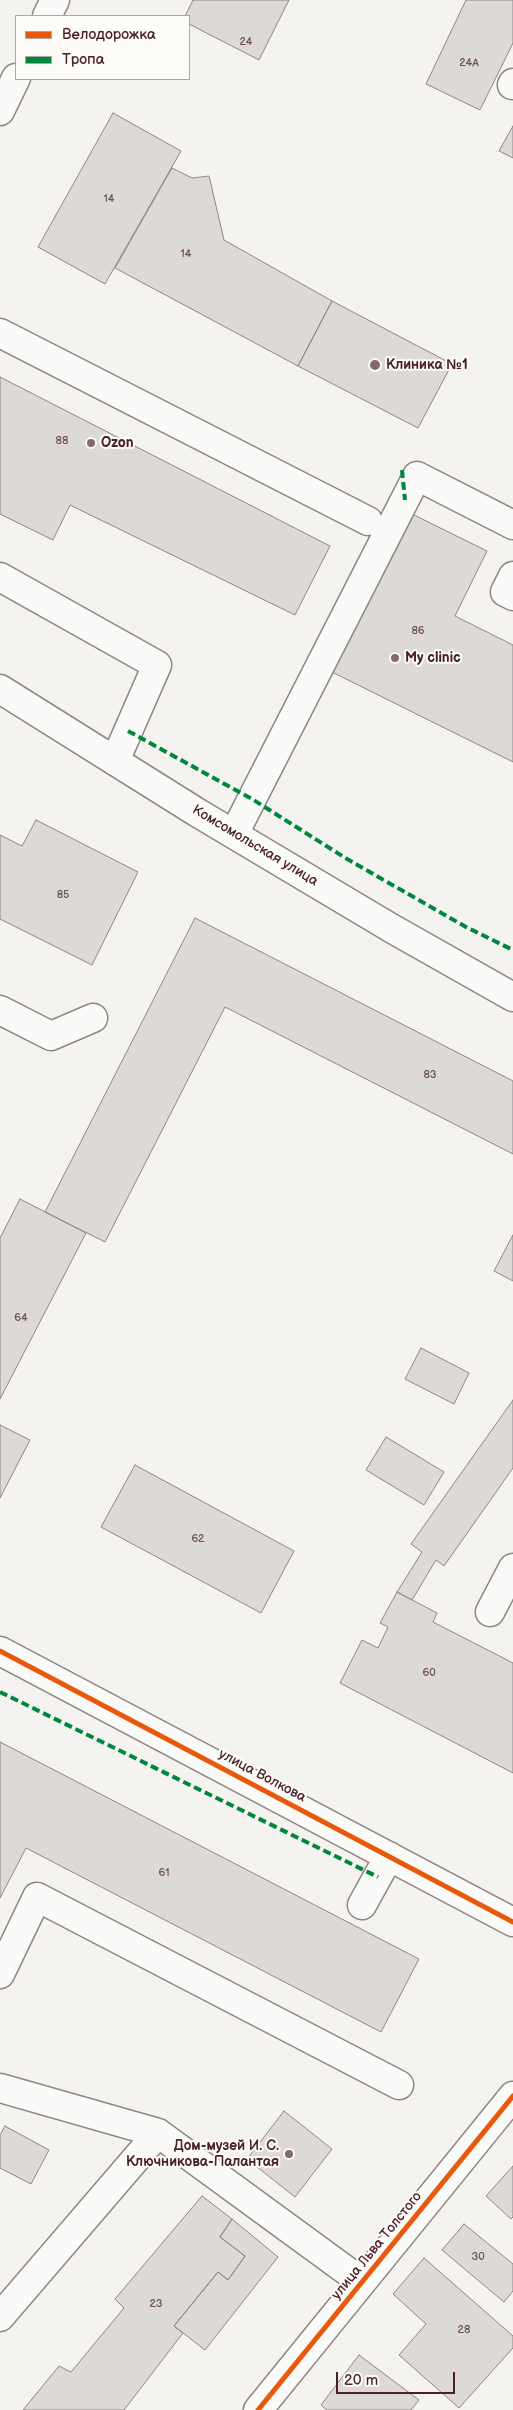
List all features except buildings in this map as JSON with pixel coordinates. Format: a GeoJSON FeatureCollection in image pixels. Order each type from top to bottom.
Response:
{"type":"FeatureCollection","features":[{"type":"Feature","properties":{"kind":"street"},"geometry":{"type":"LineString","coordinates":[[48,15],[55,0]]}},
{"type":"Feature","properties":{"kind":"street"},"geometry":{"type":"LineString","coordinates":[[0,111],[15,80]]}},
{"type":"Feature","properties":{"kind":"street"},"geometry":{"type":"LineString","coordinates":[[0,333],[368,521]]}},
{"type":"Feature","properties":{"kind":"street"},"geometry":{"type":"LineString","coordinates":[[234,834],[418,476],[513,525]]}},
{"type":"Feature","properties":{"kind":"street"},"geometry":{"type":"LineString","coordinates":[[513,576],[505,592],[513,596]]}},
{"type":"Feature","properties":{"kind":"street"},"geometry":{"type":"LineString","coordinates":[[0,577],[157,665],[115,761]]}},
{"type":"Feature","properties":{"kind":"street","name":"Комсомольская улица"},"geometry":{"type":"LineString","coordinates":[[0,689],[234,834],[391,928],[513,997]]}},
{"type":"Feature","properties":{"kind":"street"},"geometry":{"type":"LineString","coordinates":[[0,1010],[51,1036],[93,1018]]}},
{"type":"Feature","properties":{"kind":"street"},"geometry":{"type":"LineString","coordinates":[[490,1612],[513,1568]]}},
{"type":"Feature","properties":{"kind":"street","name":"улица Волкова"},"geometry":{"type":"LineString","coordinates":[[0,1651],[513,1922]]}},
{"type":"Feature","properties":{"kind":"street"},"geometry":{"type":"LineString","coordinates":[[362,1905],[389,1856]]}},
{"type":"Feature","properties":{"kind":"street"},"geometry":{"type":"LineString","coordinates":[[0,1974],[38,1897],[399,2085]]}},
{"type":"Feature","properties":{"kind":"street"},"geometry":{"type":"LineString","coordinates":[[0,2088],[158,2133],[362,2282]]}},
{"type":"Feature","properties":{"kind":"street","name":"улица Льва Толстого"},"geometry":{"type":"LineString","coordinates":[[258,2410],[513,2096]]}},
{"type":"Feature","properties":{"kind":"street"},"geometry":{"type":"LineString","coordinates":[[0,2317],[158,2133]]}},
{"type":"Feature","properties":{"kind":"marked path"},"geometry":{"type":"LineString","coordinates":[[402,470],[405,500]]}},
{"type":"Feature","properties":{"kind":"marked path"},"geometry":{"type":"LineString","coordinates":[[128,731],[252,799],[347,859],[466,927],[513,950]]}},
{"type":"Feature","properties":{"kind":"marked path"},"geometry":{"type":"LineString","coordinates":[[0,1692],[378,1877]]}},
{"type":"Feature","properties":{"kind":"cycle path"},"geometry":{"type":"LineString","coordinates":[[0,1651],[513,1922]]}},
{"type":"Feature","properties":{"kind":"cycle path"},"geometry":{"type":"LineString","coordinates":[[258,2410],[513,2096]]}},
{"type":"Feature","properties":{"kind":"place","name":"Клиника №1"},"geometry":{"type":"Point","coordinates":[375,365]}},
{"type":"Feature","properties":{"kind":"place","name":"Ozon"},"geometry":{"type":"Point","coordinates":[91,443]}},
{"type":"Feature","properties":{"kind":"place","name":"My clinic"},"geometry":{"type":"Point","coordinates":[395,658]}},
{"type":"Feature","properties":{"kind":"place","name":"Дом-музей И. С. Ключникова-Палантая"},"geometry":{"type":"Point","coordinates":[289,2154]}}]}
